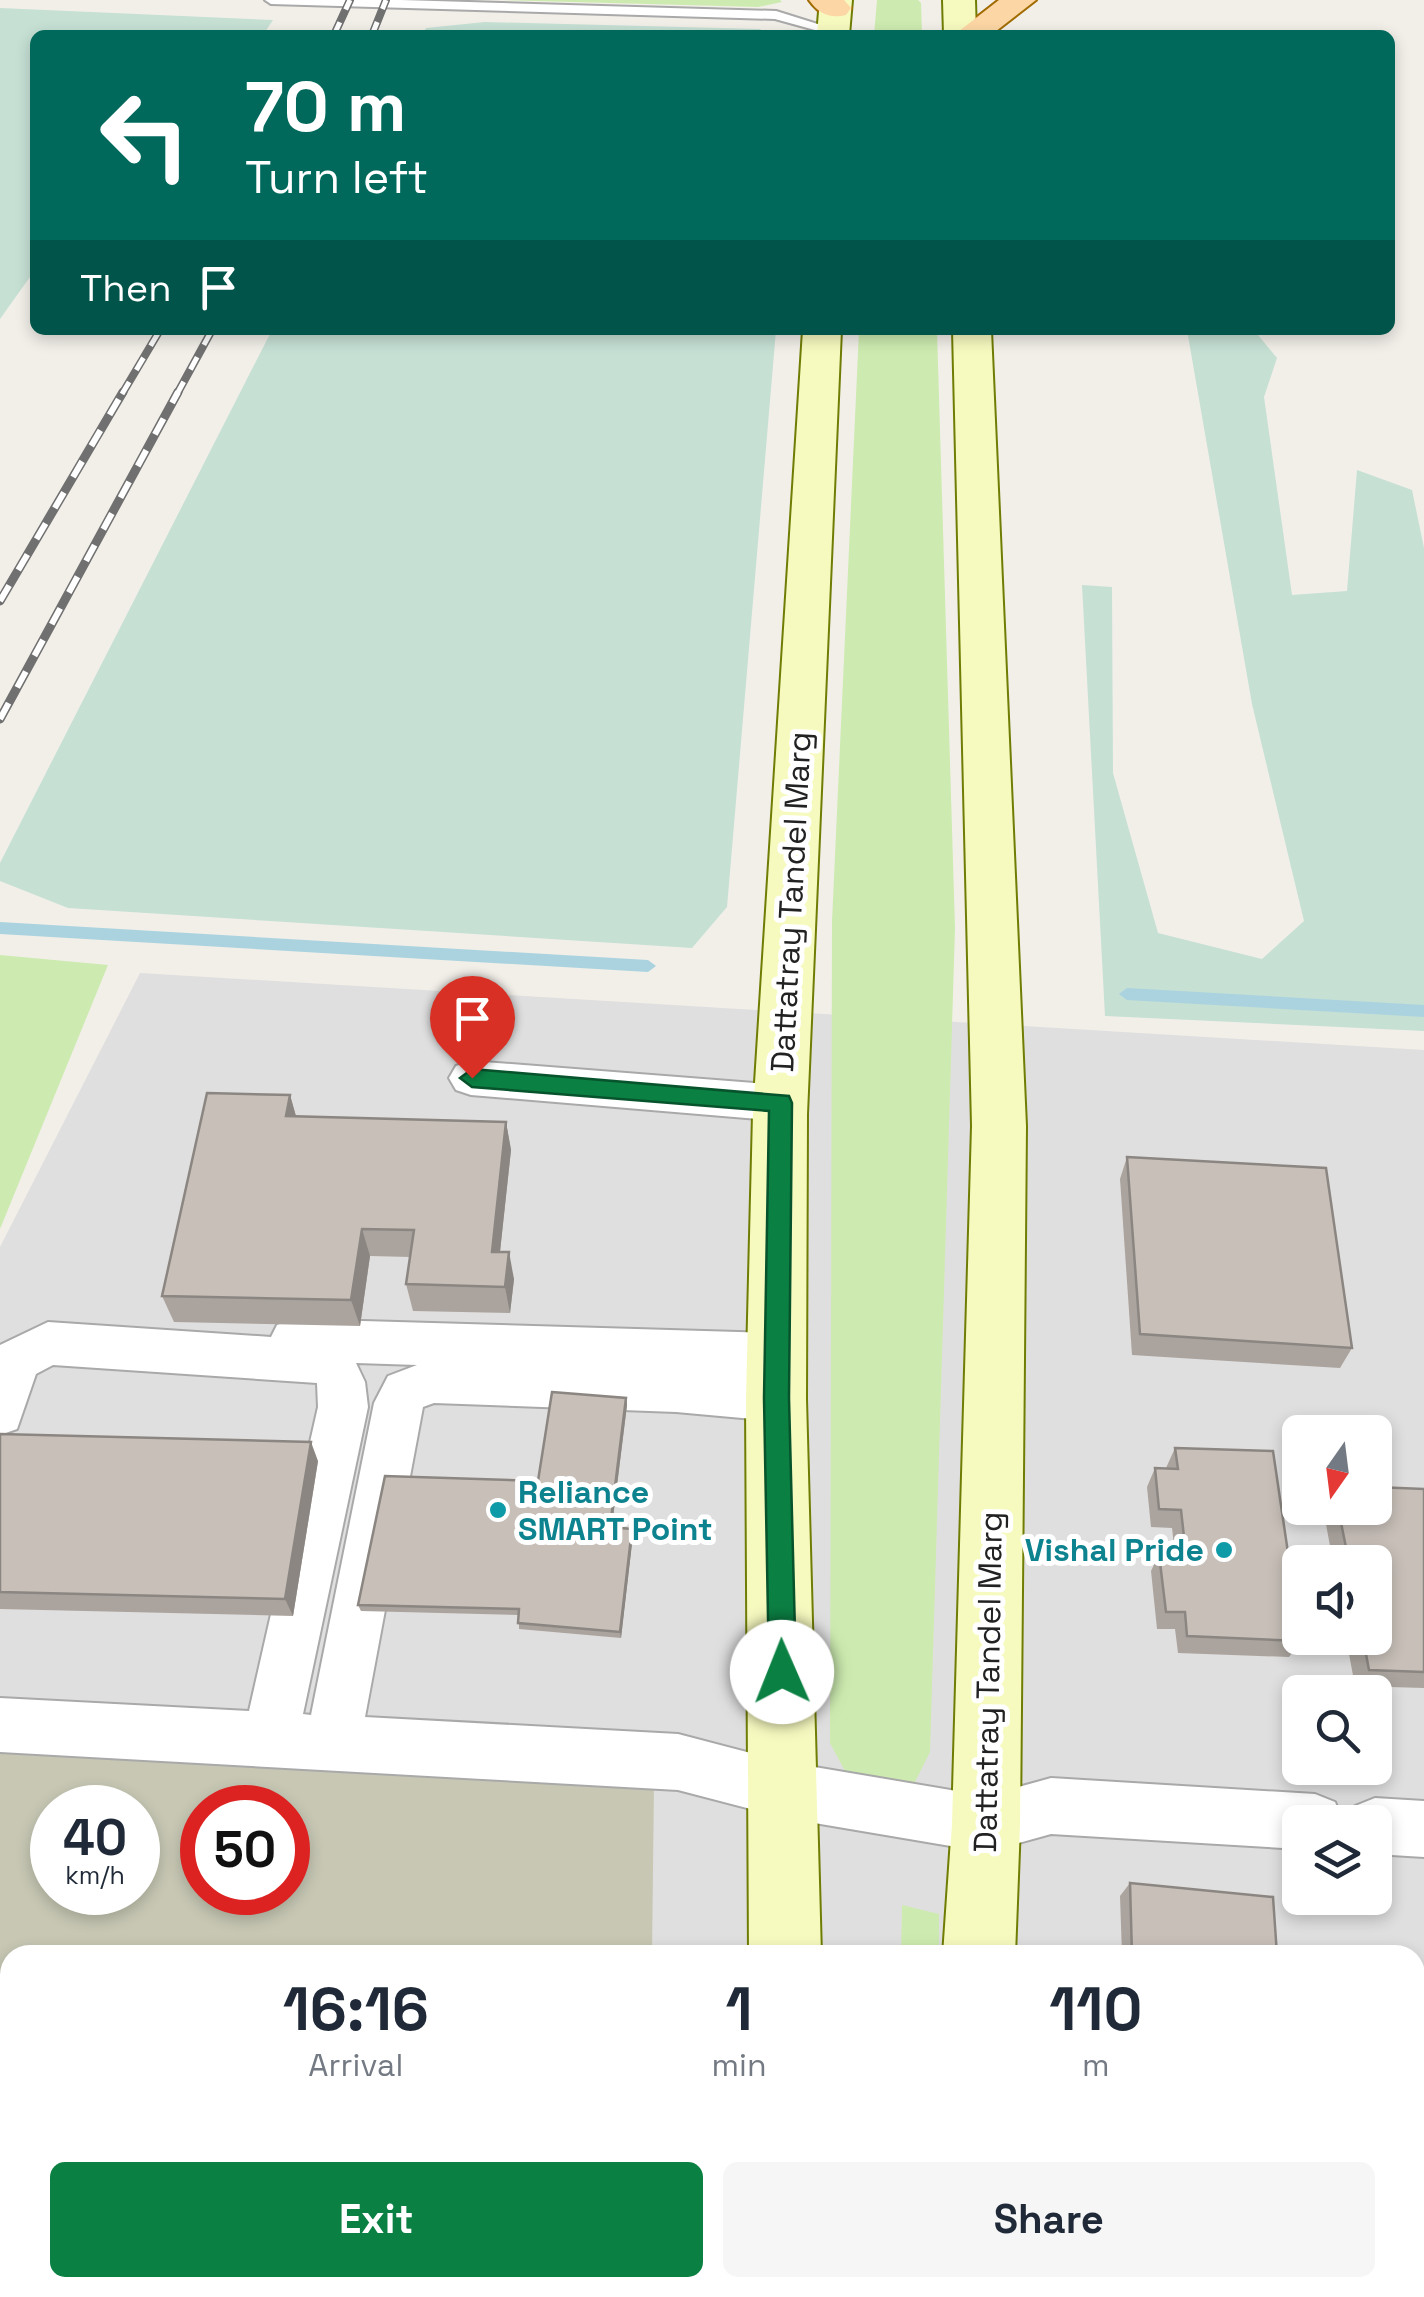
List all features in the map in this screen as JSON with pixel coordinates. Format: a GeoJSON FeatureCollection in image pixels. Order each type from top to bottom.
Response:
{"type":"FeatureCollection","features":[{"type":"Feature","properties":{"kind":"main road"},"geometry":{"type":"LineString","coordinates":[[959,0],[960,30]]}},
{"type":"Feature","properties":{"kind":"main road"},"geometry":{"type":"LineString","coordinates":[[977,30],[1020,0]]}},
{"type":"Feature","properties":{"kind":"main road","name":"Dattatray Tandel Marg"},"geometry":{"type":"LineString","coordinates":[[785,1945],[776,1376],[781,1103],[822,335]]}},
{"type":"Feature","properties":{"kind":"main road","name":"Dattatray Tandel Marg"},"geometry":{"type":"LineString","coordinates":[[972,335],[999,1126],[986,1824],[980,1945]]}},
{"type":"Feature","properties":{"kind":"street"},"geometry":{"type":"LineString","coordinates":[[472,1078],[781,1103]]}},
{"type":"Feature","properties":{"kind":"street"},"geometry":{"type":"LineString","coordinates":[[265,1339],[776,1376]]}},
{"type":"Feature","properties":{"kind":"street"},"geometry":{"type":"LineString","coordinates":[[0,1413],[15,1361],[48,1343],[331,1362],[342,1382],[343,1407],[270,1739]]}},
{"type":"Feature","properties":{"kind":"street"},"geometry":{"type":"LineString","coordinates":[[334,1742],[399,1403],[405,1392],[432,1381],[676,1390],[776,1376]]}},
{"type":"Feature","properties":{"kind":"street"},"geometry":{"type":"LineString","coordinates":[[0,1726],[678,1762],[785,1790],[986,1824],[1052,1806],[1282,1820]]}},
{"type":"Feature","properties":{"kind":"street"},"geometry":{"type":"LineString","coordinates":[[1392,1827],[1424,1829]]}},
{"type":"Feature","properties":{"kind":"lane"},"geometry":{"type":"LineString","coordinates":[[271,0],[833,15]]}},
{"type":"Feature","properties":{"kind":"shaded area"},"geometry":{"type":"Polygon","coordinates":[[[0,8],[273,20],[266,30],[30,30],[30,277],[0,319],[0,8]]]}},
{"type":"Feature","properties":{"kind":"shaded area"},"geometry":{"type":"Polygon","coordinates":[[[485,22],[762,30],[425,30],[485,22]]]}},
{"type":"Feature","properties":{"kind":"shaded area"},"geometry":{"type":"Polygon","coordinates":[[[269,335],[776,335],[727,907],[692,948],[68,908],[0,881],[0,863],[269,335]]]}},
{"type":"Feature","properties":{"kind":"shaded area"},"geometry":{"type":"Polygon","coordinates":[[[1188,335],[1258,335],[1277,358],[1264,397],[1292,595],[1347,591],[1357,470],[1412,490],[1424,548],[1424,1031],[1105,1016],[1082,585],[1112,587],[1113,773],[1158,933],[1262,959],[1304,921],[1252,704],[1188,335]]]}},
{"type":"Feature","properties":{"kind":"shaded area"},"geometry":{"type":"Polygon","coordinates":[[[140,973],[1424,1050],[1424,1945],[0,1945],[0,1247],[140,973]]]}},
{"type":"Feature","properties":{"kind":"shaded area"},"geometry":{"type":"Polygon","coordinates":[[[0,1743],[654,1782],[652,1945],[0,1945],[0,1743]]]}},
{"type":"Feature","properties":{"kind":"green space"},"geometry":{"type":"Polygon","coordinates":[[[503,0],[780,0],[782,2],[758,7],[503,0]]]}},
{"type":"Feature","properties":{"kind":"green space"},"geometry":{"type":"Polygon","coordinates":[[[877,0],[921,3],[922,30],[874,30],[877,0]]]}},
{"type":"Feature","properties":{"kind":"green space"},"geometry":{"type":"Polygon","coordinates":[[[859,335],[937,335],[955,928],[930,1752],[912,1788],[853,1786],[830,1743],[832,921],[859,335]]]}},
{"type":"Feature","properties":{"kind":"green space"},"geometry":{"type":"Polygon","coordinates":[[[0,955],[108,965],[0,1229],[0,955]]]}},
{"type":"Feature","properties":{"kind":"green space"},"geometry":{"type":"Polygon","coordinates":[[[902,1905],[939,1914],[939,1945],[901,1945],[902,1905]]]}},
{"type":"Feature","properties":{"kind":"building"},"geometry":{"type":"Polygon","coordinates":[[[207,1093],[290,1095],[286,1116],[506,1122],[492,1252],[509,1252],[505,1287],[406,1284],[414,1230],[362,1229],[351,1300],[162,1296],[207,1093]]]}},
{"type":"Feature","properties":{"kind":"building"},"geometry":{"type":"Polygon","coordinates":[[[1127,1157],[1326,1168],[1352,1348],[1140,1334],[1127,1157]]]}},
{"type":"Feature","properties":{"kind":"building","name":"Reliance SMART Point"},"geometry":{"type":"Polygon","coordinates":[[[552,1392],[626,1398],[610,1527],[632,1529],[620,1632],[518,1623],[519,1609],[358,1605],[385,1476],[538,1481],[552,1392]]]}},
{"type":"Feature","properties":{"kind":"building"},"geometry":{"type":"Polygon","coordinates":[[[0,1434],[311,1442],[285,1599],[0,1592],[0,1434]]]}},
{"type":"Feature","properties":{"kind":"building","name":"Vishal Pride"},"geometry":{"type":"Polygon","coordinates":[[[1175,1448],[1273,1451],[1287,1545],[1282,1545],[1282,1640],[1187,1636],[1185,1612],[1166,1612],[1159,1554],[1186,1555],[1181,1510],[1159,1509],[1155,1468],[1178,1469],[1175,1448]]]}},
{"type":"Feature","properties":{"kind":"building"},"geometry":{"type":"Polygon","coordinates":[[[1392,1488],[1424,1489],[1424,1672],[1369,1670],[1366,1655],[1392,1655],[1392,1545],[1346,1545],[1341,1525],[1392,1525],[1392,1488]]]}},
{"type":"Feature","properties":{"kind":"building"},"geometry":{"type":"Polygon","coordinates":[[[1130,1883],[1273,1897],[1276,1945],[1132,1945],[1130,1883]]]}},
{"type":"Feature","properties":{"kind":"waterway"},"geometry":{"type":"LineString","coordinates":[[0,928],[648,966]]}},
{"type":"Feature","properties":{"kind":"waterway"},"geometry":{"type":"LineString","coordinates":[[1127,994],[1424,1011]]}},
{"type":"Feature","properties":{"kind":"railway"},"geometry":{"type":"LineString","coordinates":[[336,30],[350,0]]}},
{"type":"Feature","properties":{"kind":"railway"},"geometry":{"type":"LineString","coordinates":[[374,30],[386,0]]}},
{"type":"Feature","properties":{"kind":"railway"},"geometry":{"type":"LineString","coordinates":[[122,394],[157,335]]}},
{"type":"Feature","properties":{"kind":"railway"},"geometry":{"type":"LineString","coordinates":[[177,394],[209,335]]}},
{"type":"Feature","properties":{"kind":"railway"},"geometry":{"type":"LineString","coordinates":[[0,601],[123,392]]}},
{"type":"Feature","properties":{"kind":"railway"},"geometry":{"type":"LineString","coordinates":[[0,719],[178,392]]}},
{"type":"Feature","properties":{"kind":"place","name":"Reliance SMART Point"},"geometry":{"type":"Point","coordinates":[498,1510]}},
{"type":"Feature","properties":{"kind":"place","name":"Vishal Pride"},"geometry":{"type":"Point","coordinates":[1224,1550]}},
{"type":"Feature","properties":{"kind":"route"},"geometry":{"type":"LineString","coordinates":[[472,1078],[781,1103],[776,1398],[782,1672]]}}]}
